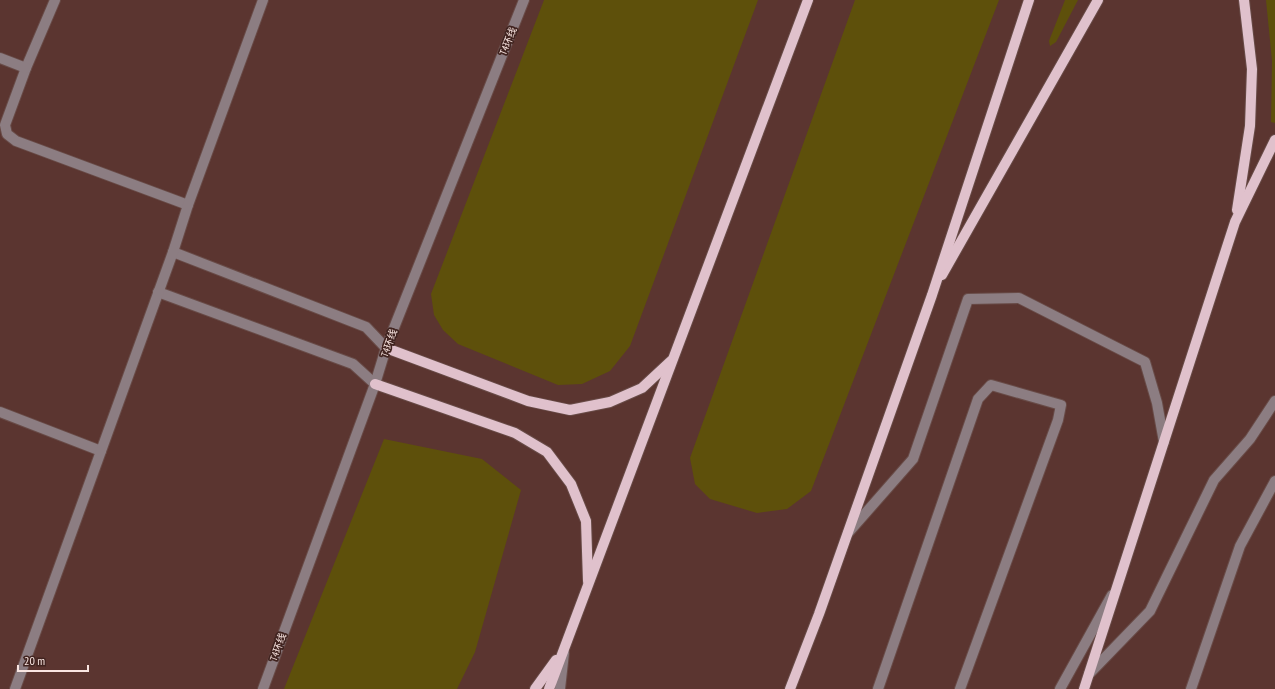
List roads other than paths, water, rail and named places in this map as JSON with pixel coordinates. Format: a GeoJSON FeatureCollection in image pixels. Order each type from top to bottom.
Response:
{"type":"FeatureCollection","features":[{"type":"Feature","properties":{"kind":"main road"},"geometry":{"type":"LineString","coordinates":[[549,689],[808,0]]}},
{"type":"Feature","properties":{"kind":"main road"},"geometry":{"type":"LineString","coordinates":[[790,689],[932,295],[1029,0]]}},
{"type":"Feature","properties":{"kind":"main road"},"geometry":{"type":"LineString","coordinates":[[932,295],[1098,0]]}},
{"type":"Feature","properties":{"kind":"main road"},"geometry":{"type":"LineString","coordinates":[[1235,222],[1250,126],[1252,69],[1244,0]]}},
{"type":"Feature","properties":{"kind":"main road"},"geometry":{"type":"LineString","coordinates":[[1084,689],[1235,222],[1275,140]]}},
{"type":"Feature","properties":{"kind":"main road"},"geometry":{"type":"LineString","coordinates":[[386,348],[528,401],[570,410],[610,402],[642,388],[673,359]]}},
{"type":"Feature","properties":{"kind":"main road"},"geometry":{"type":"LineString","coordinates":[[375,384],[515,433],[547,452],[570,484],[586,521],[588,586]]}},
{"type":"Feature","properties":{"kind":"main road"},"geometry":{"type":"LineString","coordinates":[[535,689],[565,647]]}},
{"type":"Feature","properties":{"kind":"main road"},"geometry":{"type":"LineString","coordinates":[[793,689],[796,675]]}},
{"type":"Feature","properties":{"kind":"street"},"geometry":{"type":"LineString","coordinates":[[55,0],[26,68],[5,126],[7,134],[16,141],[188,205]]}},
{"type":"Feature","properties":{"kind":"street"},"geometry":{"type":"LineString","coordinates":[[15,689],[263,0]]}},
{"type":"Feature","properties":{"kind":"street","name":"T4环线"},"geometry":{"type":"LineString","coordinates":[[262,689],[375,384],[386,348],[524,0]]}},
{"type":"Feature","properties":{"kind":"street"},"geometry":{"type":"LineString","coordinates":[[0,58],[26,68]]}},
{"type":"Feature","properties":{"kind":"street"},"geometry":{"type":"LineString","coordinates":[[173,252],[366,327],[386,348]]}},
{"type":"Feature","properties":{"kind":"street"},"geometry":{"type":"LineString","coordinates":[[158,292],[354,364],[375,384]]}},
{"type":"Feature","properties":{"kind":"street"},"geometry":{"type":"LineString","coordinates":[[847,534],[913,459],[968,300],[1019,298],[1145,362],[1157,403],[1164,442]]}},
{"type":"Feature","properties":{"kind":"street"},"geometry":{"type":"LineString","coordinates":[[878,689],[978,399],[991,386],[1061,405],[1058,420],[960,689]]}},
{"type":"Feature","properties":{"kind":"street"},"geometry":{"type":"LineString","coordinates":[[1089,674],[1150,611],[1214,480],[1250,439],[1275,402]]}},
{"type":"Feature","properties":{"kind":"street"},"geometry":{"type":"LineString","coordinates":[[0,412],[101,451]]}},
{"type":"Feature","properties":{"kind":"street"},"geometry":{"type":"LineString","coordinates":[[1191,689],[1240,546],[1275,481]]}},
{"type":"Feature","properties":{"kind":"street"},"geometry":{"type":"LineString","coordinates":[[1060,689],[1118,585]]}},
{"type":"Feature","properties":{"kind":"street"},"geometry":{"type":"LineString","coordinates":[[560,689],[565,647]]}},
{"type":"Feature","properties":{"kind":"street"},"geometry":{"type":"LineString","coordinates":[[785,689],[796,675]]}}]}
